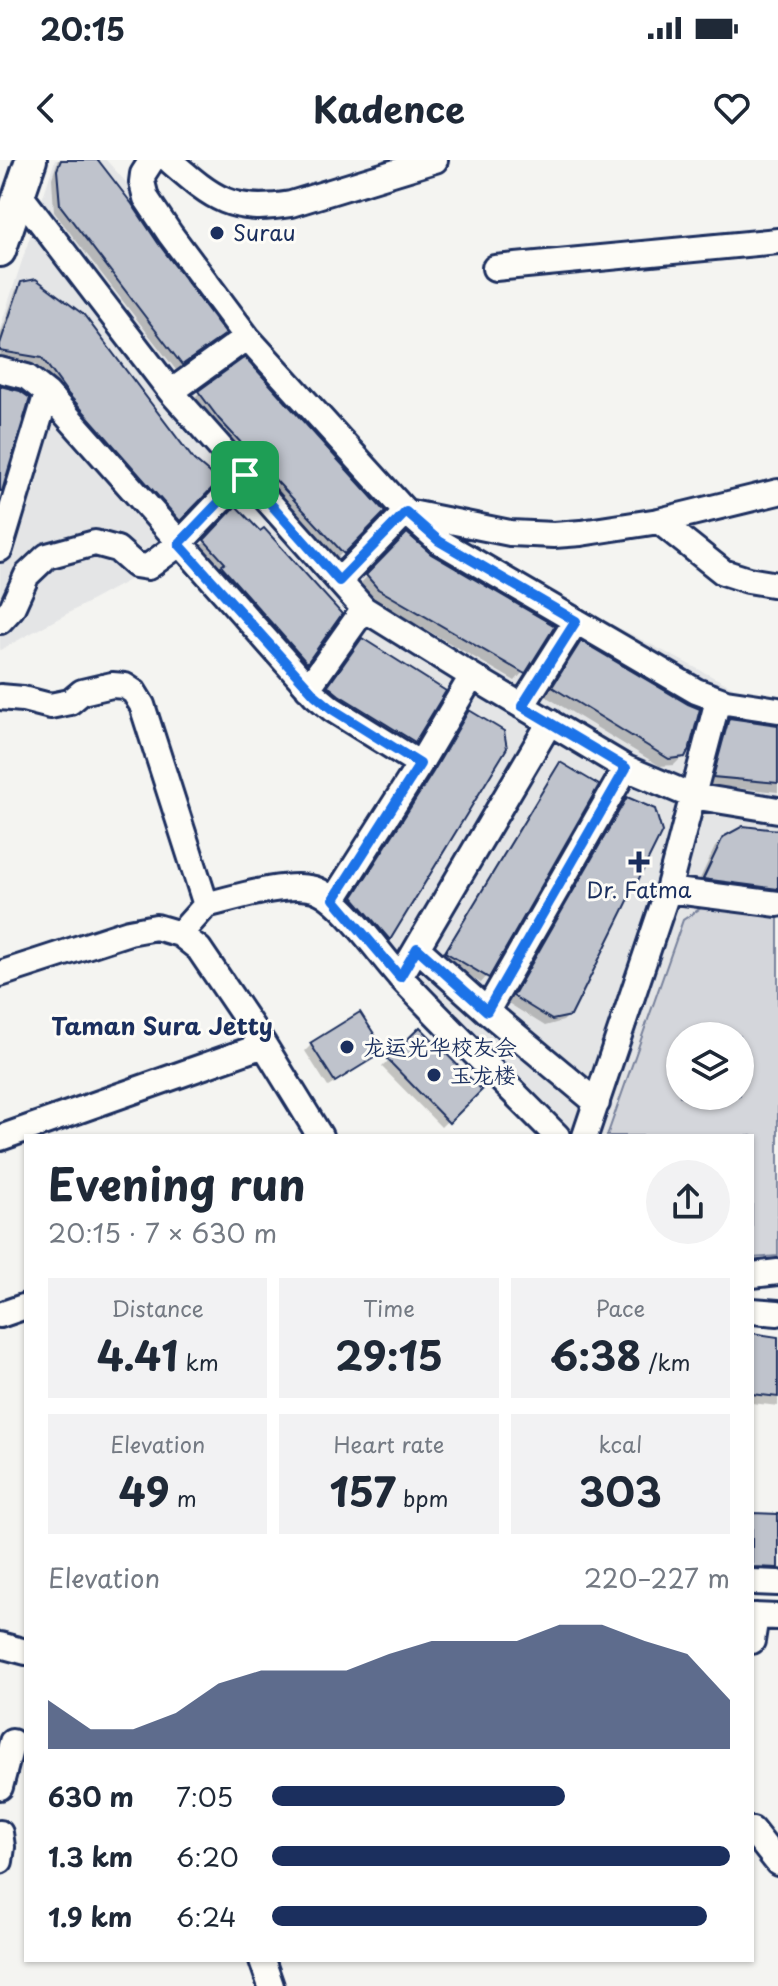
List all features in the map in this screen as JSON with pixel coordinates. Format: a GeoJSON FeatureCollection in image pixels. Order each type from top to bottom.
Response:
{"type":"FeatureCollection","features":[{"type":"Feature","properties":{"kind":"main road"},"geometry":{"type":"LineString","coordinates":[[0,251],[31,160]]}},
{"type":"Feature","properties":{"kind":"street"},"geometry":{"type":"LineString","coordinates":[[152,160],[143,174],[146,198],[247,337],[406,512],[439,541],[696,691],[718,700],[778,710]]}},
{"type":"Feature","properties":{"kind":"street"},"geometry":{"type":"LineString","coordinates":[[169,160],[206,192],[229,203],[247,207],[291,204],[435,160]]}},
{"type":"Feature","properties":{"kind":"street"},"geometry":{"type":"LineString","coordinates":[[20,195],[171,392],[364,609],[626,768],[692,796],[778,810]]}},
{"type":"Feature","properties":{"kind":"street"},"geometry":{"type":"LineString","coordinates":[[495,268],[778,241]]}},
{"type":"Feature","properties":{"kind":"street"},"geometry":{"type":"LineString","coordinates":[[171,392],[247,337]]}},
{"type":"Feature","properties":{"kind":"street"},"geometry":{"type":"LineString","coordinates":[[0,370],[27,377],[47,393],[308,688],[332,709],[420,764]]}},
{"type":"Feature","properties":{"kind":"street"},"geometry":{"type":"LineString","coordinates":[[0,549],[47,393]]}},
{"type":"Feature","properties":{"kind":"street"},"geometry":{"type":"LineString","coordinates":[[0,621],[12,608],[27,575],[47,556],[95,543],[117,549],[135,565],[148,567],[179,544],[245,475]]}},
{"type":"Feature","properties":{"kind":"street"},"geometry":{"type":"LineString","coordinates":[[406,512],[510,533],[581,533],[659,521],[778,492]]}},
{"type":"Feature","properties":{"kind":"street"},"geometry":{"type":"LineString","coordinates":[[339,581],[406,512]]}},
{"type":"Feature","properties":{"kind":"street"},"geometry":{"type":"LineString","coordinates":[[659,521],[723,572],[778,585]]}},
{"type":"Feature","properties":{"kind":"street"},"geometry":{"type":"LineString","coordinates":[[308,688],[364,609]]}},
{"type":"Feature","properties":{"kind":"street"},"geometry":{"type":"LineString","coordinates":[[522,706],[576,621]]}},
{"type":"Feature","properties":{"kind":"street"},"geometry":{"type":"LineString","coordinates":[[334,899],[472,676]]}},
{"type":"Feature","properties":{"kind":"street"},"geometry":{"type":"LineString","coordinates":[[0,697],[50,706],[70,702],[82,692],[112,685],[125,686],[134,692],[142,705],[206,905]]}},
{"type":"Feature","properties":{"kind":"street"},"geometry":{"type":"LineString","coordinates":[[586,1134],[668,890],[718,700]]}},
{"type":"Feature","properties":{"kind":"street"},"geometry":{"type":"LineString","coordinates":[[400,977],[550,722]]}},
{"type":"Feature","properties":{"kind":"street"},"geometry":{"type":"LineString","coordinates":[[487,1011],[626,768]]}},
{"type":"Feature","properties":{"kind":"street"},"geometry":{"type":"LineString","coordinates":[[180,934],[206,905],[297,887],[315,889],[334,899],[400,977],[555,1134]]}},
{"type":"Feature","properties":{"kind":"street"},"geometry":{"type":"LineString","coordinates":[[668,890],[778,904]]}},
{"type":"Feature","properties":{"kind":"street"},"geometry":{"type":"LineString","coordinates":[[0,974],[129,932],[156,927],[180,934],[199,949],[319,1134]]}},
{"type":"Feature","properties":{"kind":"street"},"geometry":{"type":"LineString","coordinates":[[417,948],[597,1103]]}},
{"type":"Feature","properties":{"kind":"street"},"geometry":{"type":"LineString","coordinates":[[0,1138],[264,1045]]}},
{"type":"Feature","properties":{"kind":"street"},"geometry":{"type":"LineString","coordinates":[[754,1275],[778,1272]]}},
{"type":"Feature","properties":{"kind":"street"},"geometry":{"type":"LineString","coordinates":[[0,1315],[24,1307]]}},
{"type":"Feature","properties":{"kind":"street"},"geometry":{"type":"LineString","coordinates":[[754,1311],[778,1313]]}},
{"type":"Feature","properties":{"kind":"street"},"geometry":{"type":"LineString","coordinates":[[754,1582],[778,1583]]}},
{"type":"Feature","properties":{"kind":"street"},"geometry":{"type":"LineString","coordinates":[[754,1636],[762,1617]]}},
{"type":"Feature","properties":{"kind":"street"},"geometry":{"type":"LineString","coordinates":[[0,1645],[24,1651]]}},
{"type":"Feature","properties":{"kind":"street"},"geometry":{"type":"LineString","coordinates":[[0,1787],[12,1742]]}},
{"type":"Feature","properties":{"kind":"street"},"geometry":{"type":"LineString","coordinates":[[0,1833],[0,1861]]}},
{"type":"Feature","properties":{"kind":"street"},"geometry":{"type":"LineString","coordinates":[[754,1833],[778,1863]]}},
{"type":"Feature","properties":{"kind":"street"},"geometry":{"type":"LineString","coordinates":[[263,1962],[271,1986]]}},
{"type":"Feature","properties":{"kind":"shaded area"},"geometry":{"type":"Polygon","coordinates":[[[55,160],[106,160],[445,537],[765,704],[778,705],[778,917],[702,908],[683,920],[608,1134],[540,1134],[328,903],[409,770],[291,690],[183,551],[0,650],[0,328],[55,160]]]}},
{"type":"Feature","properties":{"kind":"shaded area"},"geometry":{"type":"Polygon","coordinates":[[[701,908],[778,917],[778,1256],[754,1258],[754,1134],[608,1134],[683,920],[701,908]]]}},
{"type":"Feature","properties":{"kind":"building"},"geometry":{"type":"Polygon","coordinates":[[[61,160],[98,160],[226,334],[182,365],[60,205],[57,170],[61,160]]]}},
{"type":"Feature","properties":{"kind":"building"},"geometry":{"type":"Polygon","coordinates":[[[36,279],[84,315],[194,460],[219,481],[180,521],[69,395],[42,358],[0,351],[21,282],[36,279]]]}},
{"type":"Feature","properties":{"kind":"building"},"geometry":{"type":"Polygon","coordinates":[[[245,357],[385,512],[344,554],[219,419],[198,391],[245,357]]]}},
{"type":"Feature","properties":{"kind":"building"},"geometry":{"type":"Polygon","coordinates":[[[0,386],[20,391],[30,398],[2,491],[0,491],[0,386]]]}},
{"type":"Feature","properties":{"kind":"building"},"geometry":{"type":"Polygon","coordinates":[[[236,506],[260,531],[264,528],[342,614],[307,663],[221,566],[225,563],[204,540],[236,506]]]}},
{"type":"Feature","properties":{"kind":"building"},"geometry":{"type":"Polygon","coordinates":[[[407,533],[431,554],[555,626],[525,674],[378,589],[366,575],[407,533]]]}},
{"type":"Feature","properties":{"kind":"building"},"geometry":{"type":"Polygon","coordinates":[[[362,638],[446,691],[415,742],[328,686],[362,638]]]}},
{"type":"Feature","properties":{"kind":"building"},"geometry":{"type":"Polygon","coordinates":[[[581,641],[700,709],[685,757],[669,759],[552,687],[581,641]]]}},
{"type":"Feature","properties":{"kind":"building"},"geometry":{"type":"Polygon","coordinates":[[[469,710],[504,731],[507,748],[390,940],[353,897],[469,710]]]}},
{"type":"Feature","properties":{"kind":"building"},"geometry":{"type":"Polygon","coordinates":[[[729,718],[778,725],[778,783],[713,777],[729,718]]]}},
{"type":"Feature","properties":{"kind":"building"},"geometry":{"type":"Polygon","coordinates":[[[560,762],[599,785],[489,978],[445,952],[560,762]]]}},
{"type":"Feature","properties":{"kind":"building"},"geometry":{"type":"Polygon","coordinates":[[[627,797],[655,809],[662,832],[571,1016],[552,1020],[513,996],[627,797]]]}},
{"type":"Feature","properties":{"kind":"building"},"geometry":{"type":"Polygon","coordinates":[[[743,826],[778,830],[778,889],[703,879],[723,837],[743,826]]]}},
{"type":"Feature","properties":{"kind":"building","name":"龙运光华校友会"},"geometry":{"type":"Polygon","coordinates":[[[360,1012],[385,1051],[335,1082],[310,1043],[360,1012]]]}},
{"type":"Feature","properties":{"kind":"building","name":"玉龙楼"},"geometry":{"type":"Polygon","coordinates":[[[420,1027],[482,1090],[449,1123],[387,1059],[420,1027]]]}},
{"type":"Feature","properties":{"kind":"building"},"geometry":{"type":"Polygon","coordinates":[[[754,1333],[778,1337],[778,1397],[754,1394],[754,1333]]]}},
{"type":"Feature","properties":{"kind":"building"},"geometry":{"type":"Polygon","coordinates":[[[754,1513],[778,1514],[778,1568],[754,1567],[754,1513]]]}},
{"type":"Feature","properties":{"kind":"place","name":"Surau"},"geometry":{"type":"Point","coordinates":[217,233]}},
{"type":"Feature","properties":{"kind":"place","name":"Dr. Fatma"},"geometry":{"type":"Point","coordinates":[639,862]}},
{"type":"Feature","properties":{"kind":"place","name":"龙运光华校友会"},"geometry":{"type":"Point","coordinates":[347,1047]}},
{"type":"Feature","properties":{"kind":"place","name":"玉龙楼"},"geometry":{"type":"Point","coordinates":[434,1075]}},
{"type":"Feature","properties":{"kind":"district","name":"Taman Sura Jetty"},"geometry":{"type":"Point","coordinates":[162,1027]}},
{"type":"Feature","properties":{"kind":"route"},"geometry":{"type":"LineString","coordinates":[[245,475],[339,581],[406,512],[439,541],[576,621],[522,706],[626,768],[487,1011],[417,948],[400,977],[334,899],[420,764],[315,695],[179,544],[245,475]]}}]}
